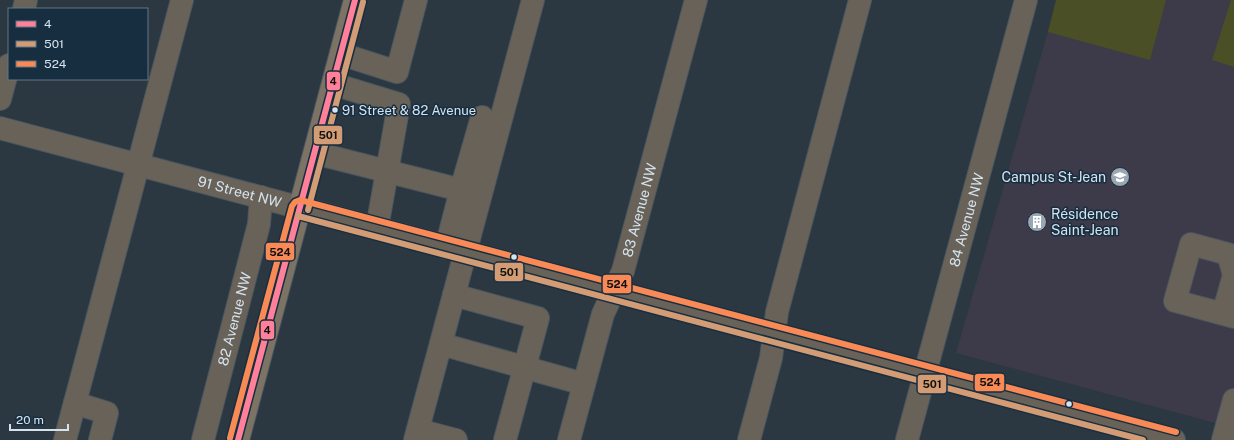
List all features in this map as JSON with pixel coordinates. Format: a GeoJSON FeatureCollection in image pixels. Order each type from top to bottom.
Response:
{"type":"FeatureCollection","features":[{"type":"Feature","properties":{"kind":"main road"},"geometry":{"type":"LineString","coordinates":[[238,440],[355,0]]}},
{"type":"Feature","properties":{"kind":"street"},"geometry":{"type":"LineString","coordinates":[[65,440],[182,0]]}},
{"type":"Feature","properties":{"kind":"street"},"geometry":{"type":"LineString","coordinates":[[341,54],[397,72],[416,0]]}},
{"type":"Feature","properties":{"kind":"street"},"geometry":{"type":"LineString","coordinates":[[456,250],[533,0]]}},
{"type":"Feature","properties":{"kind":"street","name":"83 Avenue NW"},"geometry":{"type":"LineString","coordinates":[[569,440],[603,314],[623,271],[696,0]]}},
{"type":"Feature","properties":{"kind":"street"},"geometry":{"type":"LineString","coordinates":[[749,440],[771,358],[777,312],[860,0]]}},
{"type":"Feature","properties":{"kind":"street","name":"84 Avenue NW"},"geometry":{"type":"LineString","coordinates":[[907,440],[1026,0]]}},
{"type":"Feature","properties":{"kind":"street"},"geometry":{"type":"LineString","coordinates":[[0,99],[8,69]]}},
{"type":"Feature","properties":{"kind":"street"},"geometry":{"type":"LineString","coordinates":[[333,84],[399,104],[377,228]]}},
{"type":"Feature","properties":{"kind":"street"},"geometry":{"type":"LineString","coordinates":[[456,440],[416,435],[454,295],[461,190],[482,117]]}},
{"type":"Feature","properties":{"kind":"street","name":"91 Street NW"},"geometry":{"type":"LineString","coordinates":[[0,128],[1174,440]]}},
{"type":"Feature","properties":{"kind":"street"},"geometry":{"type":"LineString","coordinates":[[315,153],[461,190]]}},
{"type":"Feature","properties":{"kind":"street","name":"82 Avenue NW"},"geometry":{"type":"LineString","coordinates":[[202,440],[259,224],[261,197]]}},
{"type":"Feature","properties":{"kind":"street"},"geometry":{"type":"LineString","coordinates":[[454,295],[538,318],[505,440]]}},
{"type":"Feature","properties":{"kind":"street"},"geometry":{"type":"LineString","coordinates":[[441,344],[584,384]]}},
{"type":"Feature","properties":{"kind":"street"},"geometry":{"type":"LineString","coordinates":[[1223,440],[1234,400]]}},
{"type":"Feature","properties":{"kind":"street"},"geometry":{"type":"LineString","coordinates":[[75,403],[107,413],[100,440]]}},
{"type":"Feature","properties":{"kind":"shaded area","name":"Campus St-Jean"},"geometry":{"type":"Polygon","coordinates":[[[1057,0],[1234,0],[1234,428],[956,353],[1057,0]]]}},
{"type":"Feature","properties":{"kind":"green space"},"geometry":{"type":"Polygon","coordinates":[[[1056,0],[1166,0],[1150,60],[1048,32],[1056,0]]]}},
{"type":"Feature","properties":{"kind":"green space"},"geometry":{"type":"Polygon","coordinates":[[[1231,0],[1234,0],[1234,67],[1212,60],[1231,0]]]}},
{"type":"Feature","properties":{"kind":"transit line","name":"4"},"geometry":{"type":"LineString","coordinates":[[238,440],[355,0]]}},
{"type":"Feature","properties":{"kind":"transit line","name":"501"},"geometry":{"type":"LineString","coordinates":[[308,210],[363,2]]}},
{"type":"Feature","properties":{"kind":"transit line","name":"524"},"geometry":{"type":"LineString","coordinates":[[230,438],[292,206],[295,202],[300,200],[1176,432]]}},
{"type":"Feature","properties":{"kind":"transit line","name":"501"},"geometry":{"type":"LineString","coordinates":[[298,216],[1143,440]]}},
{"type":"Feature","properties":{"kind":"place","name":"91 Street & 82 Avenue"},"geometry":{"type":"Point","coordinates":[335,110]}},
{"type":"Feature","properties":{"kind":"place","name":"Campus St-Jean"},"geometry":{"type":"Point","coordinates":[1120,177]}},
{"type":"Feature","properties":{"kind":"place","name":"Résidence Saint-Jean"},"geometry":{"type":"Point","coordinates":[1037,222]}}]}
